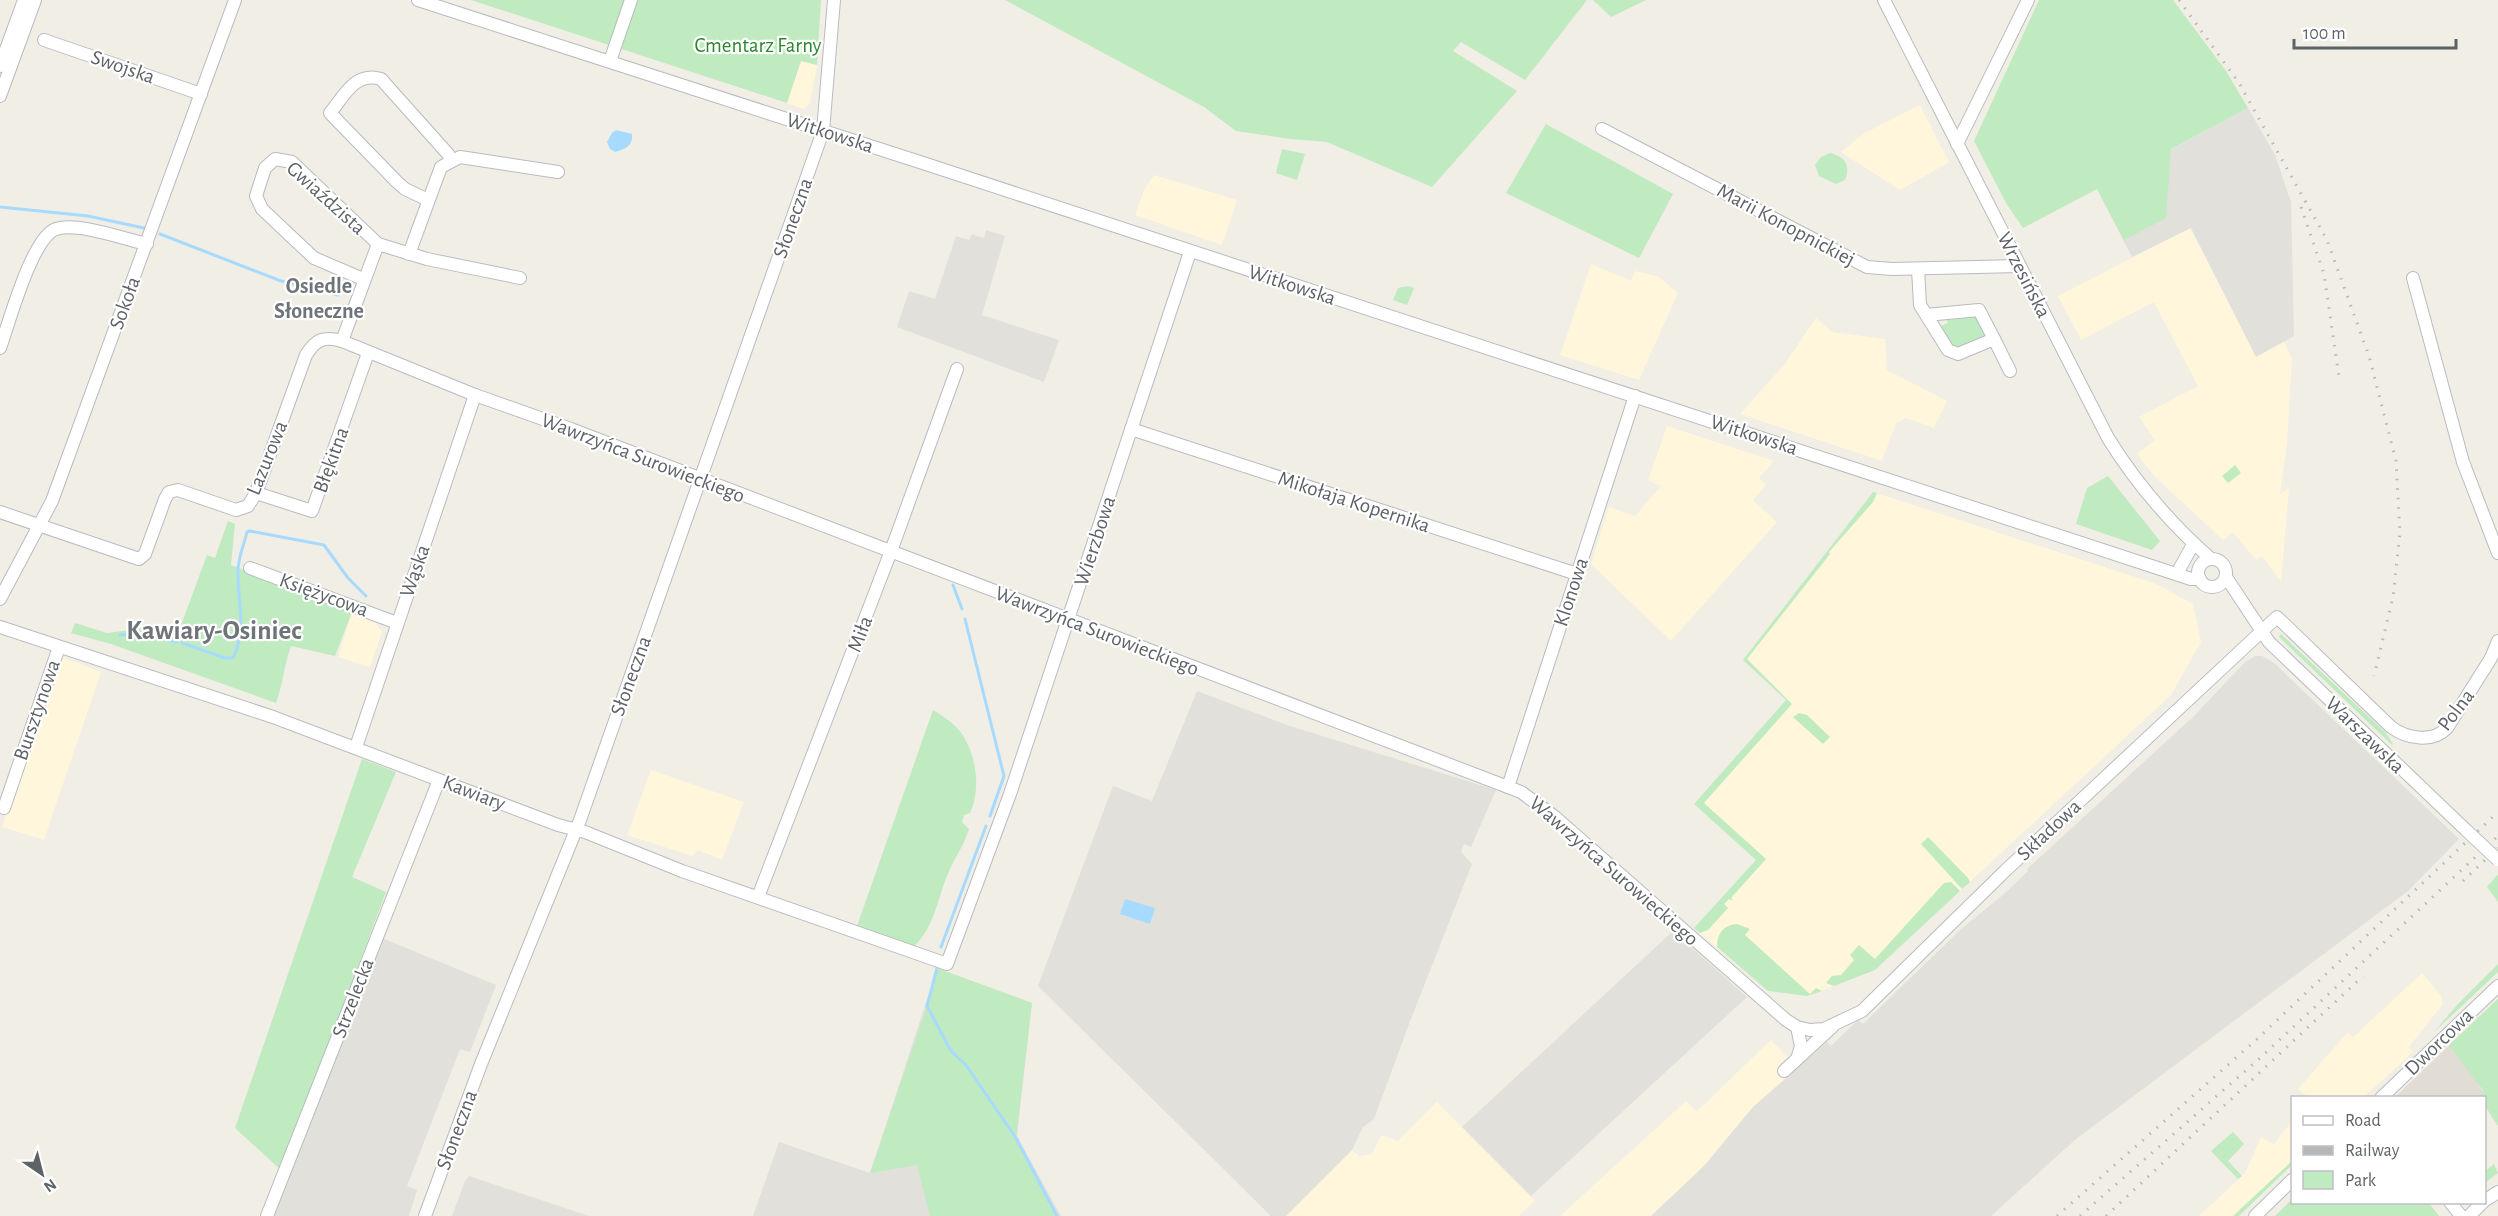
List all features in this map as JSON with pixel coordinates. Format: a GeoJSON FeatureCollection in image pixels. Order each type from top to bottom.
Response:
{"type":"FeatureCollection","features":[{"type":"Feature","properties":{"kind":"street"},"geometry":{"type":"LineString","coordinates":[[0,66],[24,0]]}},
{"type":"Feature","properties":{"kind":"street"},"geometry":{"type":"LineString","coordinates":[[0,96],[35,0]]}},
{"type":"Feature","properties":{"kind":"street","name":"Sokoła"},"geometry":{"type":"LineString","coordinates":[[0,599],[52,501],[235,0]]}},
{"type":"Feature","properties":{"kind":"street","name":"Witkowska"},"geometry":{"type":"LineString","coordinates":[[418,0],[2191,579],[2200,579]]}},
{"type":"Feature","properties":{"kind":"street"},"geometry":{"type":"LineString","coordinates":[[610,61],[631,0]]}},
{"type":"Feature","properties":{"kind":"street","name":"Słoneczna"},"geometry":{"type":"LineString","coordinates":[[425,1216],[480,1064],[576,831],[823,131],[834,0]]}},
{"type":"Feature","properties":{"kind":"street","name":"Wrzesińska"},"geometry":{"type":"LineString","coordinates":[[1884,0],[2111,443],[2144,489],[2206,563]]}},
{"type":"Feature","properties":{"kind":"street"},"geometry":{"type":"LineString","coordinates":[[1957,144],[2028,0]]}},
{"type":"Feature","properties":{"kind":"street","name":"Swojska"},"geometry":{"type":"LineString","coordinates":[[44,40],[201,94]]}},
{"type":"Feature","properties":{"kind":"street"},"geometry":{"type":"LineString","coordinates":[[428,200],[405,189],[397,182],[330,113],[356,81],[367,76],[381,79],[451,160]]}},
{"type":"Feature","properties":{"kind":"street","name":"Marii Konopnickiej"},"geometry":{"type":"LineString","coordinates":[[1602,129],[1867,267],[1918,269],[2019,266]]}},
{"type":"Feature","properties":{"kind":"street"},"geometry":{"type":"LineString","coordinates":[[409,254],[441,167],[451,160],[460,157],[558,172]]}},
{"type":"Feature","properties":{"kind":"street","name":"Gwiaździsta"},"geometry":{"type":"LineString","coordinates":[[363,279],[314,258],[262,209],[256,196],[265,168],[275,159],[292,162],[378,244],[409,254],[520,278]]}},
{"type":"Feature","properties":{"kind":"street"},"geometry":{"type":"LineString","coordinates":[[0,348],[37,248],[47,234],[57,229],[76,228],[147,244]]}},
{"type":"Feature","properties":{"kind":"street","name":"Gwiaździsta"},"geometry":{"type":"LineString","coordinates":[[342,341],[363,279],[378,244]]}},
{"type":"Feature","properties":{"kind":"street","name":"Wierzbowa"},"geometry":{"type":"LineString","coordinates":[[947,964],[1010,794],[1190,252]]}},
{"type":"Feature","properties":{"kind":"street"},"geometry":{"type":"LineString","coordinates":[[1918,269],[1920,305],[1948,350],[1958,354],[1994,339]]}},
{"type":"Feature","properties":{"kind":"street"},"geometry":{"type":"LineString","coordinates":[[2413,278],[2463,462],[2498,553]]}},
{"type":"Feature","properties":{"kind":"street"},"geometry":{"type":"LineString","coordinates":[[1926,315],[1979,310],[2010,371]]}},
{"type":"Feature","properties":{"kind":"street","name":"Wawrzyńca Surowieckiego"},"geometry":{"type":"LineString","coordinates":[[321,339],[342,341],[475,395],[1508,787],[1539,803],[1778,1012],[1797,1027],[1810,1030]]}},
{"type":"Feature","properties":{"kind":"street","name":"Lazurowa"},"geometry":{"type":"LineString","coordinates":[[40,526],[139,559],[145,554],[169,492],[178,490],[236,510],[248,506],[256,493],[306,355],[315,342],[321,339]]}},
{"type":"Feature","properties":{"kind":"street","name":"Błękitna"},"geometry":{"type":"LineString","coordinates":[[256,493],[312,511],[368,353]]}},
{"type":"Feature","properties":{"kind":"street","name":"Miła"},"geometry":{"type":"LineString","coordinates":[[758,897],[891,551],[957,369]]}},
{"type":"Feature","properties":{"kind":"street","name":"Wąska"},"geometry":{"type":"LineString","coordinates":[[356,747],[475,395]]}},
{"type":"Feature","properties":{"kind":"street","name":"Klonowa"},"geometry":{"type":"LineString","coordinates":[[1508,787],[1635,396]]}},
{"type":"Feature","properties":{"kind":"street","name":"Mikołaja Kopernika"},"geometry":{"type":"LineString","coordinates":[[1131,429],[1577,574]]}},
{"type":"Feature","properties":{"kind":"street"},"geometry":{"type":"LineString","coordinates":[[0,512],[40,526]]}},
{"type":"Feature","properties":{"kind":"street"},"geometry":{"type":"LineString","coordinates":[[2180,568],[2188,542]]}},
{"type":"Feature","properties":{"kind":"street"},"geometry":{"type":"LineString","coordinates":[[2221,562],[2226,569],[2222,581],[2211,587],[2200,579],[2206,563],[2221,562]]}},
{"type":"Feature","properties":{"kind":"street","name":"Witkowska"},"geometry":{"type":"LineString","coordinates":[[2165,569],[2206,563]]}},
{"type":"Feature","properties":{"kind":"street","name":"Księżycowa"},"geometry":{"type":"LineString","coordinates":[[250,568],[397,622]]}},
{"type":"Feature","properties":{"kind":"street","name":"Warszawska"},"geometry":{"type":"LineString","coordinates":[[2222,581],[2242,602],[2261,632],[2422,790],[2498,860]]}},
{"type":"Feature","properties":{"kind":"street","name":"Polna"},"geometry":{"type":"LineString","coordinates":[[2261,632],[2277,617],[2391,727],[2404,735],[2424,738],[2438,736],[2447,728],[2491,658],[2498,641]]}},
{"type":"Feature","properties":{"kind":"street","name":"Kawiary"},"geometry":{"type":"LineString","coordinates":[[0,627],[356,747],[576,831],[585,832],[682,871],[947,964]]}},
{"type":"Feature","properties":{"kind":"street","name":"Składowa"},"geometry":{"type":"LineString","coordinates":[[1810,1030],[1824,1029],[1862,1011],[2006,870],[2261,632]]}},
{"type":"Feature","properties":{"kind":"street","name":"Bursztynowa"},"geometry":{"type":"LineString","coordinates":[[4,808],[58,646]]}},
{"type":"Feature","properties":{"kind":"street","name":"Strzelecka"},"geometry":{"type":"LineString","coordinates":[[267,1216],[439,780]]}},
{"type":"Feature","properties":{"kind":"street","name":"Dworcowa"},"geometry":{"type":"LineString","coordinates":[[2382,1096],[2498,986]]}},
{"type":"Feature","properties":{"kind":"street","name":"Składowa"},"geometry":{"type":"LineString","coordinates":[[1784,1071],[1836,1024]]}},
{"type":"Feature","properties":{"kind":"street"},"geometry":{"type":"LineString","coordinates":[[1797,1027],[1801,1046],[1797,1059]]}},
{"type":"Feature","properties":{"kind":"street"},"geometry":{"type":"LineString","coordinates":[[2255,1216],[2291,1181]]}},
{"type":"Feature","properties":{"kind":"street"},"geometry":{"type":"LineString","coordinates":[[2451,1204],[2461,1216]]}},
{"type":"Feature","properties":{"kind":"street"},"geometry":{"type":"LineString","coordinates":[[2469,1216],[2482,1204]]}},
{"type":"Feature","properties":{"kind":"shaded area"},"geometry":{"type":"Polygon","coordinates":[[[801,61],[817,65],[810,104],[803,109],[787,103],[801,61]]]}},
{"type":"Feature","properties":{"kind":"shaded area"},"geometry":{"type":"Polygon","coordinates":[[[1920,105],[1949,162],[1900,190],[1841,152],[1863,134],[1920,105]]]}},
{"type":"Feature","properties":{"kind":"shaded area"},"geometry":{"type":"Polygon","coordinates":[[[2248,108],[2275,155],[2291,202],[2294,336],[2256,357],[2191,228],[2132,257],[2097,189],[2248,108]]]}},
{"type":"Feature","properties":{"kind":"shaded area"},"geometry":{"type":"Polygon","coordinates":[[[1154,175],[1237,200],[1222,245],[1135,215],[1144,190],[1154,175]]]}},
{"type":"Feature","properties":{"kind":"shaded area"},"geometry":{"type":"Polygon","coordinates":[[[2190,228],[2256,356],[2284,342],[2292,358],[2287,443],[2280,494],[2289,488],[2281,582],[2262,556],[2256,560],[2233,532],[2223,540],[2156,478],[2137,454],[2155,440],[2139,417],[2198,386],[2154,302],[2081,340],[2058,296],[2190,228]]]}},
{"type":"Feature","properties":{"kind":"shaded area"},"geometry":{"type":"Polygon","coordinates":[[[986,230],[1005,236],[982,315],[1059,340],[1044,382],[897,327],[909,291],[935,299],[956,236],[969,240],[972,234],[984,238],[986,230]]]}},
{"type":"Feature","properties":{"kind":"shaded area"},"geometry":{"type":"Polygon","coordinates":[[[1591,264],[1631,281],[1635,271],[1659,277],[1678,293],[1639,380],[1560,355],[1591,264]]]}},
{"type":"Feature","properties":{"kind":"shaded area"},"geometry":{"type":"Polygon","coordinates":[[[1816,318],[1832,332],[1885,339],[1887,370],[1947,401],[1934,428],[1906,418],[1896,423],[1882,461],[1740,414],[1784,365],[1816,318]]]}},
{"type":"Feature","properties":{"kind":"shaded area"},"geometry":{"type":"Polygon","coordinates":[[[1667,426],[1774,461],[1759,478],[1766,485],[1753,500],[1777,522],[1671,641],[1591,564],[1609,507],[1635,516],[1661,486],[1648,480],[1667,426]]]}},
{"type":"Feature","properties":{"kind":"shaded area"},"geometry":{"type":"Polygon","coordinates":[[[1873,492],[2154,583],[2193,604],[2201,642],[2171,695],[1875,970],[1807,996],[1768,991],[1694,928],[1756,860],[1694,804],[1786,700],[1743,660],[1873,492]]]}},
{"type":"Feature","properties":{"kind":"shaded area"},"geometry":{"type":"Polygon","coordinates":[[[352,612],[374,620],[382,632],[370,667],[338,657],[352,612]]]}},
{"type":"Feature","properties":{"kind":"shaded area"},"geometry":{"type":"Polygon","coordinates":[[[2255,656],[2262,656],[2274,663],[2459,839],[2408,891],[2076,1139],[1991,1216],[1651,1216],[1704,1166],[1753,1107],[1827,1042],[1831,1046],[1858,1020],[1863,1024],[1961,929],[2004,894],[2028,871],[2027,869],[2195,715],[2244,663],[2255,656]]]}},
{"type":"Feature","properties":{"kind":"shaded area"},"geometry":{"type":"Polygon","coordinates":[[[62,657],[101,672],[44,840],[2,827],[62,657]]]}},
{"type":"Feature","properties":{"kind":"shaded area"},"geometry":{"type":"Polygon","coordinates":[[[1197,691],[1290,726],[1496,790],[1471,847],[1464,844],[1461,852],[1472,864],[1374,1119],[1363,1127],[1352,1150],[1286,1216],[1271,1216],[1038,986],[1113,786],[1152,801],[1197,691]]]}},
{"type":"Feature","properties":{"kind":"shaded area"},"geometry":{"type":"Polygon","coordinates":[[[651,770],[744,802],[722,860],[698,850],[692,856],[627,835],[651,770]]]}},
{"type":"Feature","properties":{"kind":"shaded area"},"geometry":{"type":"Polygon","coordinates":[[[1673,931],[1747,997],[1531,1196],[1462,1127],[1673,931]]]}},
{"type":"Feature","properties":{"kind":"shaded area"},"geometry":{"type":"Polygon","coordinates":[[[382,938],[496,985],[470,1052],[460,1049],[407,1186],[417,1190],[409,1216],[270,1216],[382,938]]]}},
{"type":"Feature","properties":{"kind":"shaded area"},"geometry":{"type":"Polygon","coordinates":[[[937,969],[1032,1003],[1017,1136],[1061,1216],[753,1216],[779,1142],[870,1173],[937,969]]]}},
{"type":"Feature","properties":{"kind":"shaded area"},"geometry":{"type":"Polygon","coordinates":[[[2422,973],[2441,996],[2443,1004],[2409,1047],[2413,1052],[2365,1096],[2307,1096],[2298,1089],[2348,1032],[2353,1037],[2422,973]]]}},
{"type":"Feature","properties":{"kind":"shaded area"},"geometry":{"type":"Polygon","coordinates":[[[2498,999],[2477,1083],[2484,1093],[2480,1096],[2397,1095],[2498,999]]]}},
{"type":"Feature","properties":{"kind":"shaded area"},"geometry":{"type":"Polygon","coordinates":[[[1771,1040],[1787,1057],[1779,1065],[1789,1076],[1753,1107],[1704,1166],[1651,1216],[1560,1216],[1686,1101],[1697,1111],[1771,1040]]]}},
{"type":"Feature","properties":{"kind":"shaded area"},"geometry":{"type":"Polygon","coordinates":[[[1437,1102],[1535,1201],[1519,1216],[1286,1216],[1352,1150],[1359,1156],[1372,1154],[1381,1135],[1398,1141],[1437,1102]]]}},
{"type":"Feature","properties":{"kind":"shaded area"},"geometry":{"type":"Polygon","coordinates":[[[2291,1122],[2291,1166],[2239,1216],[2199,1216],[2245,1173],[2261,1137],[2274,1144],[2291,1122]]]}},
{"type":"Feature","properties":{"kind":"shaded area"},"geometry":{"type":"Polygon","coordinates":[[[469,1176],[589,1216],[452,1216],[469,1176]]]}},
{"type":"Feature","properties":{"kind":"green space","name":"Cmentarz Farny"},"geometry":{"type":"Polygon","coordinates":[[[471,0],[821,0],[817,65],[801,61],[787,103],[471,0]]]}},
{"type":"Feature","properties":{"kind":"green space"},"geometry":{"type":"Polygon","coordinates":[[[1005,0],[1587,0],[1525,80],[1461,42],[1453,51],[1517,91],[1432,187],[1327,142],[1236,131],[1204,107],[1005,0]]]}},
{"type":"Feature","properties":{"kind":"green space"},"geometry":{"type":"Polygon","coordinates":[[[1593,0],[1646,0],[1611,17],[1593,0]]]}},
{"type":"Feature","properties":{"kind":"green space"},"geometry":{"type":"Polygon","coordinates":[[[2039,0],[2173,0],[2226,71],[2248,108],[2171,149],[2166,218],[2124,240],[2097,189],[2023,228],[2006,203],[1974,141],[2039,0]]]}},
{"type":"Feature","properties":{"kind":"green space"},"geometry":{"type":"Polygon","coordinates":[[[1546,124],[1673,194],[1639,258],[1506,193],[1546,124]]]}},
{"type":"Feature","properties":{"kind":"green space"},"geometry":{"type":"Polygon","coordinates":[[[1282,149],[1305,154],[1297,180],[1276,173],[1282,149]]]}},
{"type":"Feature","properties":{"kind":"green space"},"geometry":{"type":"Polygon","coordinates":[[[1830,153],[1843,159],[1847,166],[1845,180],[1836,184],[1819,176],[1815,165],[1821,157],[1830,153]]]}},
{"type":"Feature","properties":{"kind":"green space"},"geometry":{"type":"Polygon","coordinates":[[[1408,286],[1414,288],[1407,305],[1393,300],[1398,288],[1408,286]]]}},
{"type":"Feature","properties":{"kind":"green space"},"geometry":{"type":"Polygon","coordinates":[[[1977,317],[1987,336],[1958,348],[1951,344],[1941,326],[1948,323],[1947,320],[1977,317]]]}},
{"type":"Feature","properties":{"kind":"green space"},"geometry":{"type":"Polygon","coordinates":[[[2235,465],[2241,473],[2228,483],[2222,476],[2235,465]]]}},
{"type":"Feature","properties":{"kind":"green space"},"geometry":{"type":"Polygon","coordinates":[[[2108,476],[2160,541],[2152,550],[2076,524],[2087,488],[2108,476]]]}},
{"type":"Feature","properties":{"kind":"green space"},"geometry":{"type":"Polygon","coordinates":[[[1873,492],[1877,493],[1873,502],[1829,552],[1830,554],[1747,659],[1792,704],[1704,803],[1766,859],[1731,898],[1734,901],[1729,899],[1724,904],[1728,908],[1708,930],[1700,933],[1694,928],[1756,860],[1694,804],[1786,700],[1743,660],[1873,492]]]}},
{"type":"Feature","properties":{"kind":"green space"},"geometry":{"type":"Polygon","coordinates":[[[228,521],[235,524],[231,565],[352,612],[335,656],[291,646],[276,703],[111,644],[71,633],[75,623],[107,633],[151,627],[177,636],[207,555],[215,558],[228,521]]]}},
{"type":"Feature","properties":{"kind":"green space"},"geometry":{"type":"Polygon","coordinates":[[[2281,634],[2386,733],[2393,744],[2279,637],[2281,634]]]}},
{"type":"Feature","properties":{"kind":"green space"},"geometry":{"type":"Polygon","coordinates":[[[933,710],[948,720],[963,735],[975,768],[976,792],[970,813],[964,815],[962,822],[969,829],[967,834],[947,877],[932,920],[921,939],[913,947],[857,926],[933,710]]]}},
{"type":"Feature","properties":{"kind":"green space"},"geometry":{"type":"Polygon","coordinates":[[[1799,713],[1807,715],[1830,737],[1823,744],[1793,717],[1799,713]]]}},
{"type":"Feature","properties":{"kind":"green space"},"geometry":{"type":"Polygon","coordinates":[[[362,759],[396,772],[352,877],[386,892],[281,1170],[235,1128],[362,759]]]}},
{"type":"Feature","properties":{"kind":"green space"},"geometry":{"type":"Polygon","coordinates":[[[1928,837],[1968,878],[1970,882],[1962,889],[1921,844],[1928,837]]]}},
{"type":"Feature","properties":{"kind":"green space"},"geometry":{"type":"Polygon","coordinates":[[[2498,876],[2498,902],[2487,887],[2498,876]]]}},
{"type":"Feature","properties":{"kind":"green space"},"geometry":{"type":"Polygon","coordinates":[[[1951,882],[1960,891],[1875,970],[1834,986],[1826,983],[1832,976],[1841,975],[1854,960],[1850,955],[1859,945],[1875,959],[1944,883],[1951,882]]]}},
{"type":"Feature","properties":{"kind":"green space"},"geometry":{"type":"Polygon","coordinates":[[[1737,924],[1750,929],[1745,935],[1810,994],[1816,988],[1822,991],[1807,996],[1768,991],[1717,947],[1722,931],[1728,926],[1737,924]]]}},
{"type":"Feature","properties":{"kind":"green space"},"geometry":{"type":"Polygon","coordinates":[[[2498,964],[2498,972],[2434,1032],[2458,1004],[2498,964]]]}},
{"type":"Feature","properties":{"kind":"green space"},"geometry":{"type":"Polygon","coordinates":[[[937,968],[1032,1003],[1016,1138],[1059,1216],[930,1216],[917,1165],[870,1173],[927,1006],[937,968]]]}},
{"type":"Feature","properties":{"kind":"green space"},"geometry":{"type":"Polygon","coordinates":[[[2498,999],[2498,1126],[2486,1108],[2486,1096],[2479,1096],[2484,1092],[2449,1045],[2498,999]]]}},
{"type":"Feature","properties":{"kind":"green space"},"geometry":{"type":"Polygon","coordinates":[[[2233,1132],[2244,1144],[2228,1161],[2242,1176],[2238,1179],[2211,1151],[2233,1132]]]}},
{"type":"Feature","properties":{"kind":"green space"},"geometry":{"type":"Polygon","coordinates":[[[2291,1162],[2291,1166],[2239,1216],[2233,1216],[2291,1162]]]}},
{"type":"Feature","properties":{"kind":"green space"},"geometry":{"type":"Polygon","coordinates":[[[2494,1164],[2498,1173],[2486,1182],[2486,1170],[2494,1164]]]}},
{"type":"Feature","properties":{"kind":"green space"},"geometry":{"type":"Polygon","coordinates":[[[2291,1200],[2291,1204],[2430,1204],[2439,1216],[2275,1216],[2291,1200]]]}},
{"type":"Feature","properties":{"kind":"water"},"geometry":{"type":"Polygon","coordinates":[[[616,130],[632,134],[632,138],[628,146],[615,152],[610,149],[607,142],[616,130]]]}},
{"type":"Feature","properties":{"kind":"water"},"geometry":{"type":"Polygon","coordinates":[[[1125,899],[1155,908],[1150,924],[1120,914],[1125,899]]]}},
{"type":"Feature","properties":{"kind":"waterway"},"geometry":{"type":"LineString","coordinates":[[0,207],[88,216],[144,228]]}},
{"type":"Feature","properties":{"kind":"waterway"},"geometry":{"type":"LineString","coordinates":[[160,234],[281,281],[338,295]]}},
{"type":"Feature","properties":{"kind":"waterway"},"geometry":{"type":"LineString","coordinates":[[182,643],[225,658],[233,658],[241,627],[238,569],[247,532],[250,531],[324,545],[348,578],[366,596]]}},
{"type":"Feature","properties":{"kind":"waterway"},"geometry":{"type":"LineString","coordinates":[[953,585],[962,609]]}},
{"type":"Feature","properties":{"kind":"waterway"},"geometry":{"type":"LineString","coordinates":[[965,619],[1004,776],[990,816]]}},
{"type":"Feature","properties":{"kind":"waterway"},"geometry":{"type":"LineString","coordinates":[[120,635],[139,634],[177,642]]}},
{"type":"Feature","properties":{"kind":"waterway"},"geometry":{"type":"LineString","coordinates":[[941,947],[986,826]]}},
{"type":"Feature","properties":{"kind":"waterway"},"geometry":{"type":"LineString","coordinates":[[937,968],[927,1006],[951,1051],[966,1065],[1016,1138],[1057,1216]]}},
{"type":"Feature","properties":{"kind":"railway"},"geometry":{"type":"LineString","coordinates":[[2179,0],[2239,83],[2327,240],[2369,356],[2396,461],[2400,533],[2393,597],[2374,676]]}},
{"type":"Feature","properties":{"kind":"railway"},"geometry":{"type":"LineString","coordinates":[[2301,207],[2324,274],[2339,377]]}},
{"type":"Feature","properties":{"kind":"railway"},"geometry":{"type":"LineString","coordinates":[[2057,1216],[2255,1041],[2498,812]]}},
{"type":"Feature","properties":{"kind":"railway"},"geometry":{"type":"LineString","coordinates":[[2080,1216],[2259,1059],[2498,836]]}},
{"type":"Feature","properties":{"kind":"railway"},"geometry":{"type":"LineString","coordinates":[[2463,881],[2498,848]]}},
{"type":"Feature","properties":{"kind":"railway"},"geometry":{"type":"LineString","coordinates":[[2106,1216],[2363,976]]}},
{"type":"Feature","properties":{"kind":"district","name":"Osiedle Słoneczne"},"geometry":{"type":"Point","coordinates":[319,298]}},
{"type":"Feature","properties":{"kind":"district","name":"Kawiary-Osiniec"},"geometry":{"type":"Point","coordinates":[214,630]}}]}
